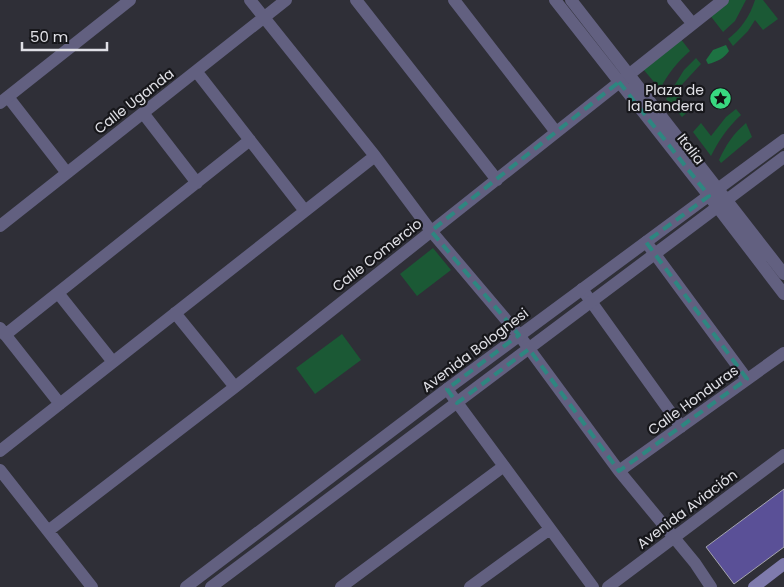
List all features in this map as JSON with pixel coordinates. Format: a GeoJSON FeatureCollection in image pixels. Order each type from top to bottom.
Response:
{"type":"FeatureCollection","features":[{"type":"Feature","properties":{"kind":"main road"},"geometry":{"type":"LineString","coordinates":[[754,587],[784,564]]}},
{"type":"Feature","properties":{"kind":"street"},"geometry":{"type":"LineString","coordinates":[[67,174],[4,100],[130,0]]}},
{"type":"Feature","properties":{"kind":"street"},"geometry":{"type":"LineString","coordinates":[[250,0],[375,156],[431,231],[519,335],[619,471],[673,539],[695,563],[710,587]]}},
{"type":"Feature","properties":{"kind":"street","name":"Calle Uganda"},"geometry":{"type":"LineString","coordinates":[[0,226],[286,0]]}},
{"type":"Feature","properties":{"kind":"street"},"geometry":{"type":"LineString","coordinates":[[356,0],[497,180]]}},
{"type":"Feature","properties":{"kind":"street"},"geometry":{"type":"LineString","coordinates":[[454,0],[556,132]]}},
{"type":"Feature","properties":{"kind":"street","name":"Italia"},"geometry":{"type":"LineString","coordinates":[[555,0],[624,78],[714,192],[784,294]]}},
{"type":"Feature","properties":{"kind":"street"},"geometry":{"type":"LineString","coordinates":[[571,0],[624,78]]}},
{"type":"Feature","properties":{"kind":"street"},"geometry":{"type":"LineString","coordinates":[[673,0],[692,23]]}},
{"type":"Feature","properties":{"kind":"street","name":"Calle Comercio"},"geometry":{"type":"LineString","coordinates":[[48,531],[235,387],[723,0]]}},
{"type":"Feature","properties":{"kind":"street"},"geometry":{"type":"LineString","coordinates":[[196,71],[306,211]]}},
{"type":"Feature","properties":{"kind":"street"},"geometry":{"type":"LineString","coordinates":[[143,113],[197,183]]}},
{"type":"Feature","properties":{"kind":"street"},"geometry":{"type":"LineString","coordinates":[[60,404],[3,331],[58,293],[250,140]]}},
{"type":"Feature","properties":{"kind":"street","name":"Avenida Bolognesi"},"geometry":{"type":"LineString","coordinates":[[186,587],[203,582],[447,389],[784,140]]}},
{"type":"Feature","properties":{"kind":"street"},"geometry":{"type":"LineString","coordinates":[[0,452],[375,156]]}},
{"type":"Feature","properties":{"kind":"street"},"geometry":{"type":"LineString","coordinates":[[211,587],[784,157]]}},
{"type":"Feature","properties":{"kind":"street"},"geometry":{"type":"LineString","coordinates":[[722,204],[784,274]]}},
{"type":"Feature","properties":{"kind":"street"},"geometry":{"type":"LineString","coordinates":[[646,242],[747,379]]}},
{"type":"Feature","properties":{"kind":"street"},"geometry":{"type":"LineString","coordinates":[[582,288],[681,427]]}},
{"type":"Feature","properties":{"kind":"street"},"geometry":{"type":"LineString","coordinates":[[58,293],[113,362]]}},
{"type":"Feature","properties":{"kind":"street"},"geometry":{"type":"LineString","coordinates":[[175,314],[235,387]]}},
{"type":"Feature","properties":{"kind":"street","name":"Calle Honduras"},"geometry":{"type":"LineString","coordinates":[[619,471],[784,353]]}},
{"type":"Feature","properties":{"kind":"street"},"geometry":{"type":"LineString","coordinates":[[447,389],[593,587]]}},
{"type":"Feature","properties":{"kind":"street","name":"Avenida Aviación"},"geometry":{"type":"LineString","coordinates":[[608,587],[784,455]]}},
{"type":"Feature","properties":{"kind":"street"},"geometry":{"type":"LineString","coordinates":[[341,587],[504,466]]}},
{"type":"Feature","properties":{"kind":"street"},"geometry":{"type":"LineString","coordinates":[[0,470],[92,587]]}},
{"type":"Feature","properties":{"kind":"street"},"geometry":{"type":"LineString","coordinates":[[470,587],[550,529]]}},
{"type":"Feature","properties":{"kind":"highlighted area"},"geometry":{"type":"Polygon","coordinates":[[[619,82],[709,196],[646,242],[747,379],[619,471],[529,349],[457,403],[447,389],[519,335],[431,231],[619,82]]]}},
{"type":"Feature","properties":{"kind":"shaded area"},"geometry":{"type":"Polygon","coordinates":[[[727,0],[746,0],[735,21],[723,32],[709,14],[727,0]]]}},
{"type":"Feature","properties":{"kind":"shaded area"},"geometry":{"type":"Polygon","coordinates":[[[755,0],[763,0],[778,19],[763,30],[755,20],[748,31],[733,46],[728,39],[744,22],[755,0]]]}},
{"type":"Feature","properties":{"kind":"shaded area"},"geometry":{"type":"Polygon","coordinates":[[[680,38],[690,51],[673,68],[660,89],[643,69],[680,38]]]}},
{"type":"Feature","properties":{"kind":"shaded area"},"geometry":{"type":"Polygon","coordinates":[[[726,45],[729,51],[720,59],[708,64],[706,60],[713,50],[726,45]]]}},
{"type":"Feature","properties":{"kind":"shaded area"},"geometry":{"type":"Polygon","coordinates":[[[696,58],[701,64],[675,92],[690,110],[682,117],[666,99],[684,70],[696,58]]]}},
{"type":"Feature","properties":{"kind":"shaded area"},"geometry":{"type":"Polygon","coordinates":[[[736,109],[741,115],[724,134],[711,156],[693,132],[701,123],[711,136],[726,117],[736,109]]]}},
{"type":"Feature","properties":{"kind":"shaded area"},"geometry":{"type":"Polygon","coordinates":[[[746,123],[752,137],[721,163],[719,160],[727,145],[737,131],[746,123]]]}},
{"type":"Feature","properties":{"kind":"shaded area"},"geometry":{"type":"Polygon","coordinates":[[[433,248],[451,270],[417,296],[400,274],[433,248]]]}},
{"type":"Feature","properties":{"kind":"shaded area"},"geometry":{"type":"Polygon","coordinates":[[[342,334],[361,360],[315,394],[296,368],[342,334]]]}},
{"type":"Feature","properties":{"kind":"building"},"geometry":{"type":"Polygon","coordinates":[[[784,489],[784,547],[734,584],[706,547],[784,489]]]}},
{"type":"Feature","properties":{"kind":"place","name":"Plaza de la Bandera"},"geometry":{"type":"Point","coordinates":[720,98]}}]}
